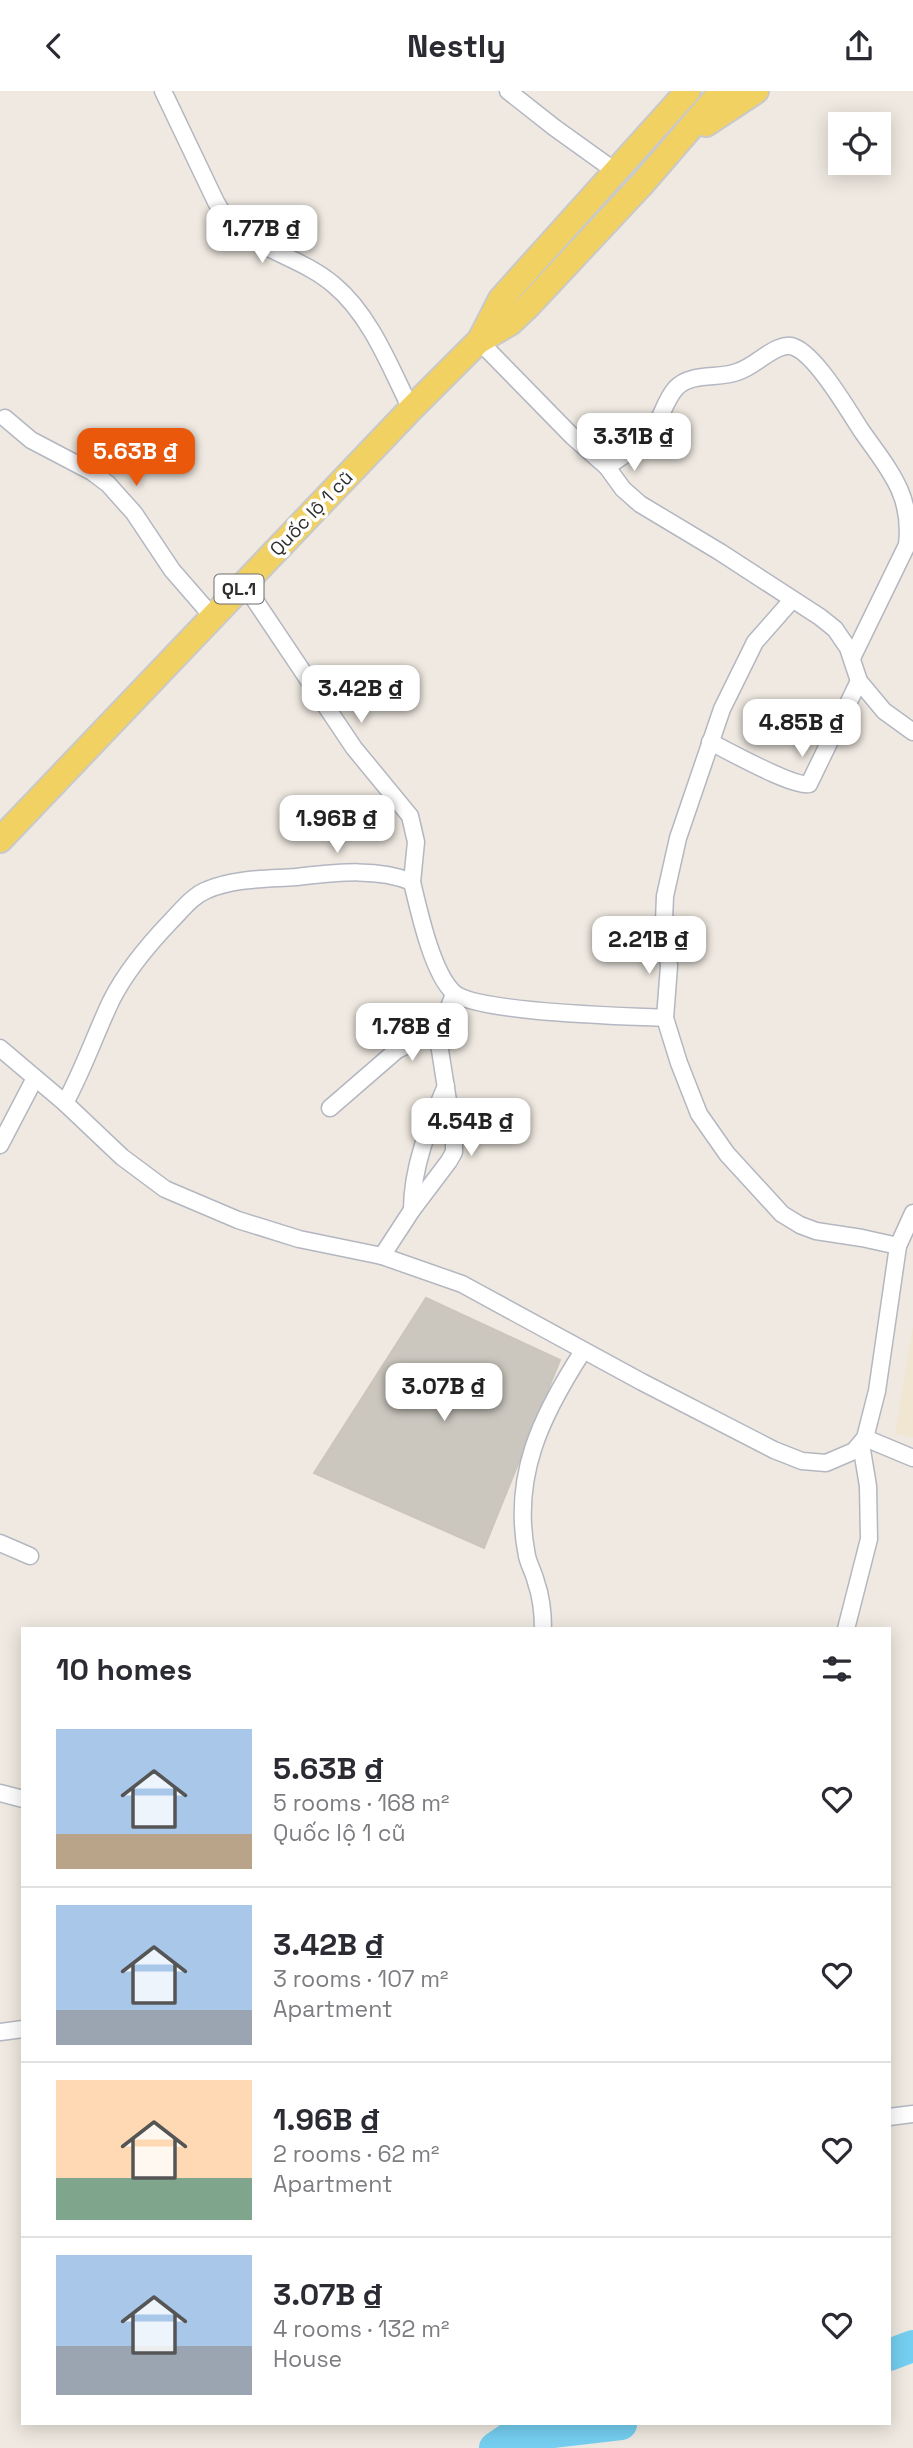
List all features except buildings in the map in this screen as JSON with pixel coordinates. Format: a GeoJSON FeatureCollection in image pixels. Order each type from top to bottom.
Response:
{"type":"FeatureCollection","features":[{"type":"Feature","properties":{"kind":"main road","name":"Quốc lộ 1 cũ"},"geometry":{"type":"LineString","coordinates":[[0,840],[411,409],[479,341],[510,323],[529,305],[642,184],[723,91]]}},
{"type":"Feature","properties":{"kind":"main road"},"geometry":{"type":"LineString","coordinates":[[642,184],[681,144],[713,118],[756,91]]}},
{"type":"Feature","properties":{"kind":"main road","name":"Quốc lộ 1 cũ"},"geometry":{"type":"LineString","coordinates":[[479,341],[501,299],[683,95]]}},
{"type":"Feature","properties":{"kind":"street"},"geometry":{"type":"LineString","coordinates":[[163,91],[216,202],[226,217],[256,240],[334,285],[366,323],[411,409]]}},
{"type":"Feature","properties":{"kind":"street"},"geometry":{"type":"LineString","coordinates":[[509,91],[615,171]]}},
{"type":"Feature","properties":{"kind":"street"},"geometry":{"type":"LineString","coordinates":[[479,341],[573,437],[607,467],[623,489],[640,504],[720,552],[835,629],[843,638],[859,681],[884,711],[913,732]]}},
{"type":"Feature","properties":{"kind":"street"},"geometry":{"type":"LineString","coordinates":[[607,467],[653,430],[677,387],[691,379],[737,372],[778,348],[791,345],[799,349],[835,390],[906,500],[909,533],[907,545],[852,658]]}},
{"type":"Feature","properties":{"kind":"street"},"geometry":{"type":"LineString","coordinates":[[5,418],[31,440],[92,472],[108,484],[134,513],[172,569],[212,616]]}},
{"type":"Feature","properties":{"kind":"street"},"geometry":{"type":"LineString","coordinates":[[244,584],[354,748],[410,816],[415,842],[412,882],[420,915],[440,974],[454,993],[490,1005],[665,1018]]}},
{"type":"Feature","properties":{"kind":"street"},"geometry":{"type":"LineString","coordinates":[[792,600],[755,642],[722,709],[678,838],[667,884],[664,921],[668,966],[665,1018],[682,1073],[699,1114],[727,1154],[782,1214],[800,1226],[817,1231],[898,1246]]}},
{"type":"Feature","properties":{"kind":"street"},"geometry":{"type":"LineString","coordinates":[[710,742],[788,780],[807,785],[813,780],[859,681]]}},
{"type":"Feature","properties":{"kind":"street"},"geometry":{"type":"LineString","coordinates":[[65,1103],[82,1072],[112,999],[126,975],[153,939],[193,898],[226,884],[329,874],[385,874],[412,882]]}},
{"type":"Feature","properties":{"kind":"street"},"geometry":{"type":"LineString","coordinates":[[330,1108],[397,1050],[438,1031],[454,993]]}},
{"type":"Feature","properties":{"kind":"street"},"geometry":{"type":"LineString","coordinates":[[382,1257],[454,1151],[438,1031]]}},
{"type":"Feature","properties":{"kind":"street"},"geometry":{"type":"LineString","coordinates":[[0,1048],[65,1103],[122,1157],[165,1189],[237,1220],[299,1239],[382,1257],[462,1284],[583,1351],[774,1450],[802,1461],[826,1462],[854,1451],[863,1441]]}},
{"type":"Feature","properties":{"kind":"street"},"geometry":{"type":"LineString","coordinates":[[0,1145],[35,1078]]}},
{"type":"Feature","properties":{"kind":"street"},"geometry":{"type":"LineString","coordinates":[[412,1210],[412,1188],[416,1169],[435,1110],[446,1086]]}},
{"type":"Feature","properties":{"kind":"street"},"geometry":{"type":"LineString","coordinates":[[847,1627],[869,1539],[868,1486],[863,1441],[877,1391],[898,1246],[913,1213]]}},
{"type":"Feature","properties":{"kind":"street"},"geometry":{"type":"LineString","coordinates":[[543,1627],[537,1584],[528,1559],[524,1532],[524,1478],[543,1419],[583,1351]]}},
{"type":"Feature","properties":{"kind":"street"},"geometry":{"type":"LineString","coordinates":[[863,1441],[913,1458]]}},
{"type":"Feature","properties":{"kind":"street"},"geometry":{"type":"LineString","coordinates":[[0,1543],[30,1556]]}},
{"type":"Feature","properties":{"kind":"street"},"geometry":{"type":"LineString","coordinates":[[0,1793],[21,1798]]}},
{"type":"Feature","properties":{"kind":"street"},"geometry":{"type":"LineString","coordinates":[[0,2032],[21,2029]]}},
{"type":"Feature","properties":{"kind":"street"},"geometry":{"type":"LineString","coordinates":[[891,2117],[913,2114]]}},
{"type":"Feature","properties":{"kind":"shaded area"},"geometry":{"type":"Polygon","coordinates":[[[913,1326],[913,1437],[895,1434],[913,1326]]]}},
{"type":"Feature","properties":{"kind":"waterway"},"geometry":{"type":"LineString","coordinates":[[891,2354],[913,2346]]}},
{"type":"Feature","properties":{"kind":"waterway"},"geometry":{"type":"LineString","coordinates":[[495,2448],[511,2437],[613,2425]]}}]}
